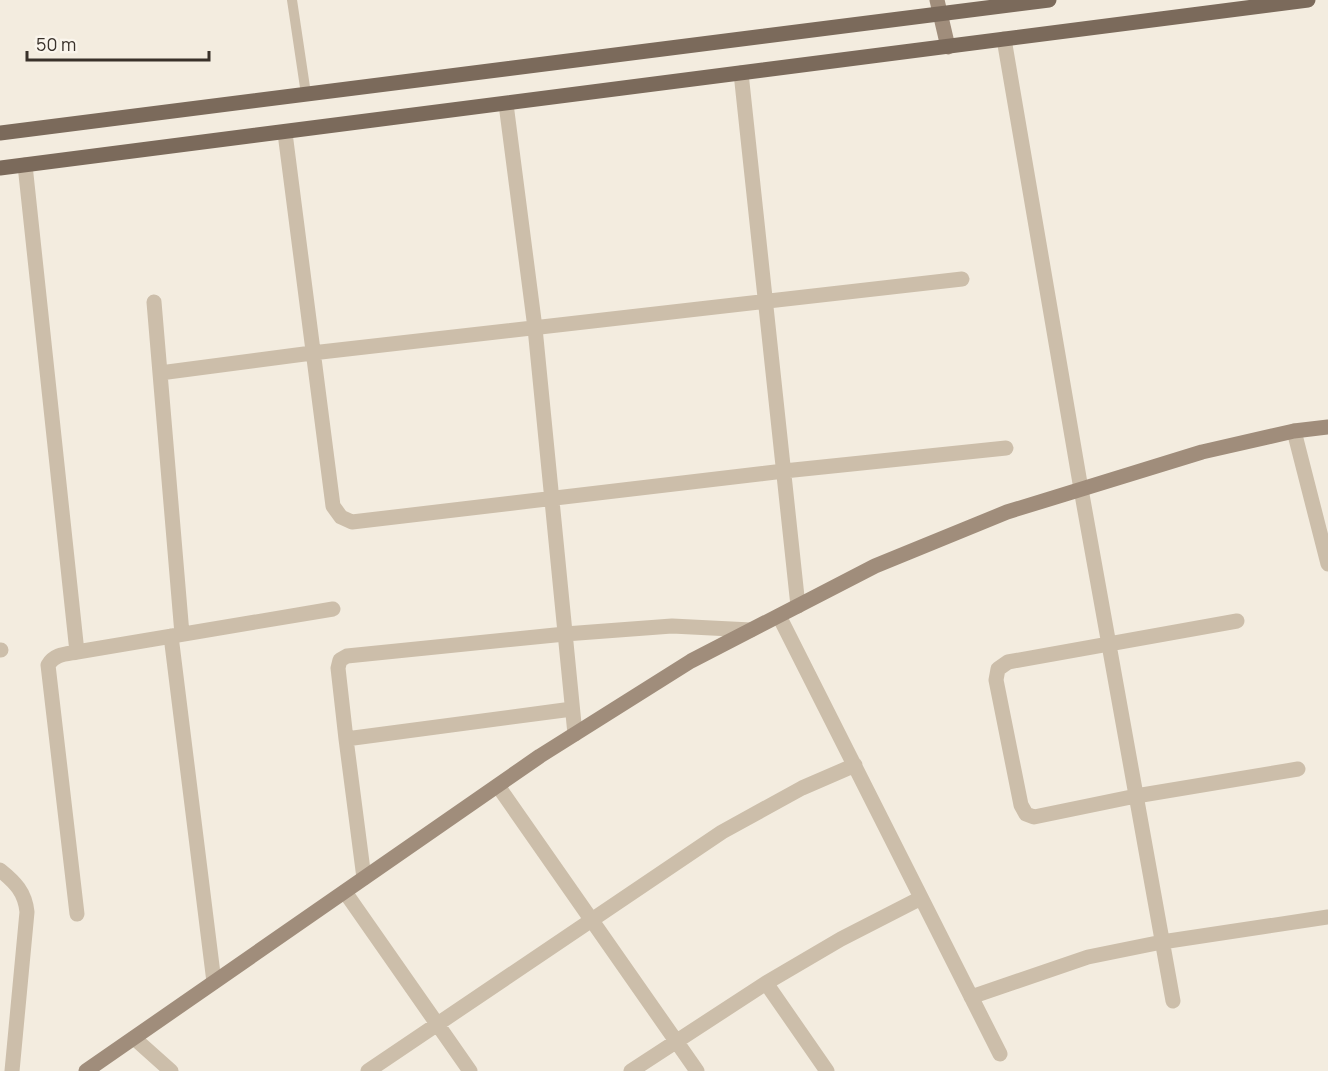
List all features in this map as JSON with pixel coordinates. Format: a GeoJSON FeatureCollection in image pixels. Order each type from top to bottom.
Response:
{"type":"FeatureCollection","features":[{"type":"Feature","properties":{"kind":"main road"},"geometry":{"type":"LineString","coordinates":[[0,133],[306,94],[939,7],[1049,0]]}},
{"type":"Feature","properties":{"kind":"main road"},"geometry":{"type":"LineString","coordinates":[[0,168],[1308,0]]}},
{"type":"Feature","properties":{"kind":"street"},"geometry":{"type":"LineString","coordinates":[[939,7],[948,47]]}},
{"type":"Feature","properties":{"kind":"street"},"geometry":{"type":"LineString","coordinates":[[1004,39],[1081,489],[1173,1001]]}},
{"type":"Feature","properties":{"kind":"street"},"geometry":{"type":"LineString","coordinates":[[741,74],[798,606]]}},
{"type":"Feature","properties":{"kind":"street"},"geometry":{"type":"LineString","coordinates":[[506,104],[535,328],[575,734]]}},
{"type":"Feature","properties":{"kind":"street"},"geometry":{"type":"LineString","coordinates":[[285,133],[333,506],[341,517],[352,522],[1006,447]]}},
{"type":"Feature","properties":{"kind":"street"},"geometry":{"type":"LineString","coordinates":[[26,165],[76,652]]}},
{"type":"Feature","properties":{"kind":"street"},"geometry":{"type":"LineString","coordinates":[[160,374],[312,353],[962,279]]}},
{"type":"Feature","properties":{"kind":"street"},"geometry":{"type":"LineString","coordinates":[[154,302],[176,635],[214,982]]}},
{"type":"Feature","properties":{"kind":"street"},"geometry":{"type":"LineString","coordinates":[[87,1071],[498,786],[691,661],[875,566],[1007,512],[1202,452],[1294,431],[1328,428]]}},
{"type":"Feature","properties":{"kind":"street"},"geometry":{"type":"LineString","coordinates":[[1294,431],[1328,564]]}},
{"type":"Feature","properties":{"kind":"street"},"geometry":{"type":"LineString","coordinates":[[78,914],[48,665],[51,660],[56,656],[76,652],[333,609]]}},
{"type":"Feature","properties":{"kind":"street"},"geometry":{"type":"LineString","coordinates":[[779,616],[1000,1053]]}},
{"type":"Feature","properties":{"kind":"street"},"geometry":{"type":"LineString","coordinates":[[1237,621],[1008,662],[998,669],[996,680],[1021,805],[1026,814],[1034,817],[1136,796],[1298,769]]}},
{"type":"Feature","properties":{"kind":"street"},"geometry":{"type":"LineString","coordinates":[[364,878],[338,668],[340,660],[347,656],[565,634],[672,626],[751,630]]}},
{"type":"Feature","properties":{"kind":"street"},"geometry":{"type":"LineString","coordinates":[[346,740],[572,709]]}},
{"type":"Feature","properties":{"kind":"street"},"geometry":{"type":"LineString","coordinates":[[368,1071],[722,832],[802,788],[855,765]]}},
{"type":"Feature","properties":{"kind":"street"},"geometry":{"type":"LineString","coordinates":[[498,786],[697,1071]]}},
{"type":"Feature","properties":{"kind":"street"},"geometry":{"type":"LineString","coordinates":[[0,870],[20,887],[26,899],[27,912],[12,1071]]}},
{"type":"Feature","properties":{"kind":"street"},"geometry":{"type":"LineString","coordinates":[[345,892],[470,1071]]}},
{"type":"Feature","properties":{"kind":"street"},"geometry":{"type":"LineString","coordinates":[[631,1071],[766,984],[841,939],[921,898]]}},
{"type":"Feature","properties":{"kind":"street"},"geometry":{"type":"LineString","coordinates":[[971,997],[1088,957],[1162,942],[1328,916]]}},
{"type":"Feature","properties":{"kind":"street"},"geometry":{"type":"LineString","coordinates":[[766,984],[827,1071]]}},
{"type":"Feature","properties":{"kind":"street"},"geometry":{"type":"LineString","coordinates":[[134,1038],[171,1071]]}},
{"type":"Feature","properties":{"kind":"lane"},"geometry":{"type":"LineString","coordinates":[[292,0],[306,94]]}}]}
